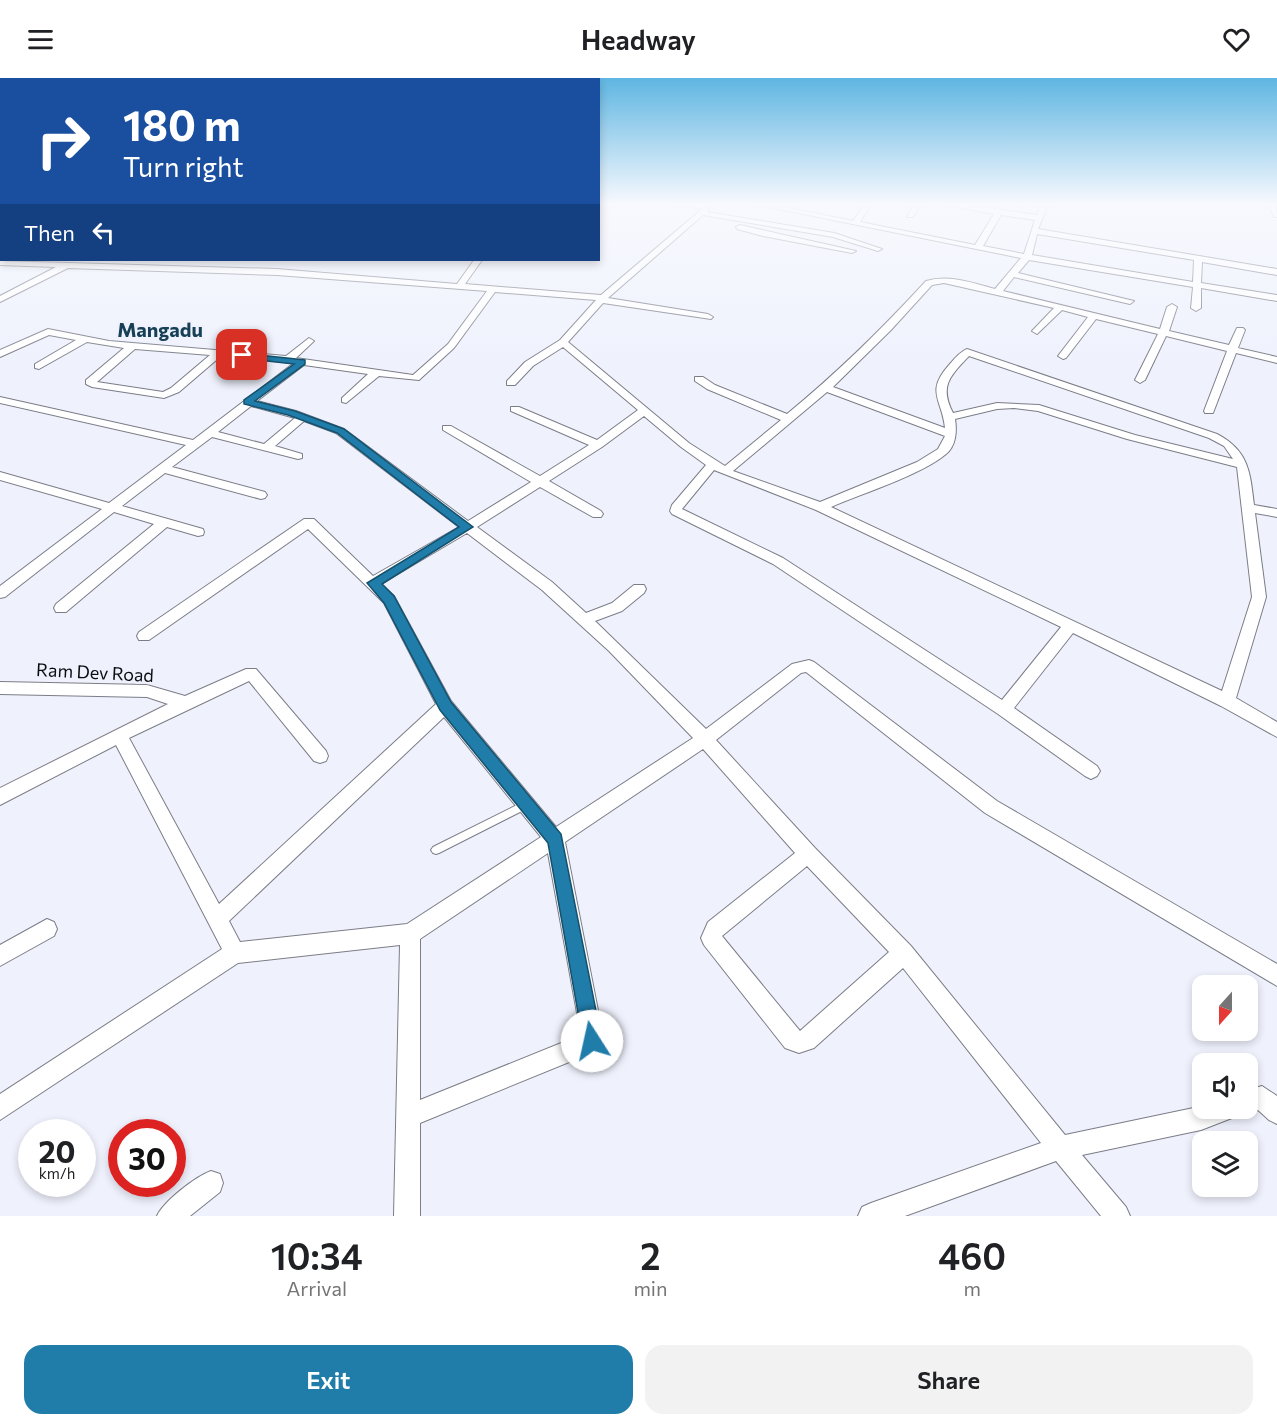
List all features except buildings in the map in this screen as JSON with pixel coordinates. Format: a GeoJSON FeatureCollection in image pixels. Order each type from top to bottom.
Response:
{"type":"FeatureCollection","features":[{"type":"Feature","properties":{"kind":"street"},"geometry":{"type":"LineString","coordinates":[[511,383],[530,364],[563,342],[602,299],[649,258]]}},
{"type":"Feature","properties":{"kind":"street"},"geometry":{"type":"LineString","coordinates":[[997,292],[1026,258]]}},
{"type":"Feature","properties":{"kind":"street"},"geometry":{"type":"LineString","coordinates":[[1034,258],[1277,298]]}},
{"type":"Feature","properties":{"kind":"street"},"geometry":{"type":"LineString","coordinates":[[1196,308],[1198,258]]}},
{"type":"Feature","properties":{"kind":"street"},"geometry":{"type":"LineString","coordinates":[[1199,258],[1277,272]]}},
{"type":"Feature","properties":{"kind":"street"},"geometry":{"type":"LineString","coordinates":[[36,261],[281,269],[602,299],[708,317]]}},
{"type":"Feature","properties":{"kind":"street"},"geometry":{"type":"LineString","coordinates":[[460,286],[477,261]]}},
{"type":"Feature","properties":{"kind":"street"},"geometry":{"type":"LineString","coordinates":[[0,299],[71,262]]}},
{"type":"Feature","properties":{"kind":"street"},"geometry":{"type":"LineString","coordinates":[[1012,274],[1130,301]]}},
{"type":"Feature","properties":{"kind":"street"},"geometry":{"type":"LineString","coordinates":[[1091,771],[1004,709],[778,561],[676,511],[676,508],[719,468],[789,419],[826,388],[888,328],[929,283],[934,281],[948,281],[997,292],[1277,360]]}},
{"type":"Feature","properties":{"kind":"street"},"geometry":{"type":"LineString","coordinates":[[0,354],[42,333],[133,346],[288,359],[415,378],[451,346],[493,289]]}},
{"type":"Feature","properties":{"kind":"street"},"geometry":{"type":"LineString","coordinates":[[1037,331],[1060,307]]}},
{"type":"Feature","properties":{"kind":"street"},"geometry":{"type":"LineString","coordinates":[[1140,380],[1164,331],[1172,307]]}},
{"type":"Feature","properties":{"kind":"street"},"geometry":{"type":"LineString","coordinates":[[1063,356],[1094,315]]}},
{"type":"Feature","properties":{"kind":"street"},"geometry":{"type":"LineString","coordinates":[[1209,411],[1240,330]]}},
{"type":"Feature","properties":{"kind":"street"},"geometry":{"type":"LineString","coordinates":[[39,366],[84,340]]}},
{"type":"Feature","properties":{"kind":"street"},"geometry":{"type":"LineString","coordinates":[[288,359],[309,341]]}},
{"type":"Feature","properties":{"kind":"street"},"geometry":{"type":"LineString","coordinates":[[563,342],[685,445],[719,468],[820,507],[1227,701],[1277,730]]}},
{"type":"Feature","properties":{"kind":"street"},"geometry":{"type":"LineString","coordinates":[[133,346],[90,382],[157,394],[171,393],[219,353]]}},
{"type":"Feature","properties":{"kind":"street"},"geometry":{"type":"LineString","coordinates":[[820,507],[921,465],[943,451],[951,434],[951,417],[940,396],[942,380],[966,352],[1213,436],[1228,444],[1243,465],[1259,597],[1227,701]]}},
{"type":"Feature","properties":{"kind":"street"},"geometry":{"type":"LineString","coordinates":[[1,592],[302,362]]}},
{"type":"Feature","properties":{"kind":"street"},"geometry":{"type":"LineString","coordinates":[[346,400],[376,373]]}},
{"type":"Feature","properties":{"kind":"street"},"geometry":{"type":"LineString","coordinates":[[699,379],[711,387],[789,419]]}},
{"type":"Feature","properties":{"kind":"street"},"geometry":{"type":"LineString","coordinates":[[826,388],[951,434]]}},
{"type":"Feature","properties":{"kind":"street"},"geometry":{"type":"LineString","coordinates":[[247,402],[302,417],[340,431],[547,586],[614,647],[705,739],[808,854],[904,953],[1117,1216]]}},
{"type":"Feature","properties":{"kind":"street"},"geometry":{"type":"LineString","coordinates":[[2,403],[196,444]]}},
{"type":"Feature","properties":{"kind":"street"},"geometry":{"type":"LineString","coordinates":[[951,417],[997,406],[1039,408],[1131,436],[1243,465]]}},
{"type":"Feature","properties":{"kind":"street"},"geometry":{"type":"LineString","coordinates":[[514,409],[598,445]]}},
{"type":"Feature","properties":{"kind":"street"},"geometry":{"type":"LineString","coordinates":[[373,583],[542,481],[598,445],[645,410]]}},
{"type":"Feature","properties":{"kind":"street"},"geometry":{"type":"LineString","coordinates":[[266,448],[302,417]]}},
{"type":"Feature","properties":{"kind":"street"},"geometry":{"type":"LineString","coordinates":[[447,428],[597,514]]}},
{"type":"Feature","properties":{"kind":"street"},"geometry":{"type":"LineString","coordinates":[[211,433],[298,456]]}},
{"type":"Feature","properties":{"kind":"street"},"geometry":{"type":"LineString","coordinates":[[162,468],[261,495]]}},
{"type":"Feature","properties":{"kind":"street"},"geometry":{"type":"LineString","coordinates":[[0,476],[113,506],[198,532]]}},
{"type":"Feature","properties":{"kind":"street"},"geometry":{"type":"LineString","coordinates":[[1249,508],[1277,513]]}},
{"type":"Feature","properties":{"kind":"street"},"geometry":{"type":"LineString","coordinates":[[61,608],[165,522]]}},
{"type":"Feature","properties":{"kind":"street"},"geometry":{"type":"LineString","coordinates":[[144,636],[309,522],[389,600],[446,706],[555,840],[592,1041],[409,1116]]}},
{"type":"Feature","properties":{"kind":"street"},"geometry":{"type":"LineString","coordinates":[[584,620],[617,608],[639,589]]}},
{"type":"Feature","properties":{"kind":"street"},"geometry":{"type":"LineString","coordinates":[[1004,709],[1071,625]]}},
{"type":"Feature","properties":{"kind":"street"},"geometry":{"type":"LineString","coordinates":[[0,1108],[235,953],[410,934],[705,739],[797,668],[809,666],[991,807],[1277,976]]}},
{"type":"Feature","properties":{"kind":"street"},"geometry":{"type":"LineString","coordinates":[[0,797],[119,735],[251,673],[320,756]]}},
{"type":"Feature","properties":{"kind":"street","name":"Ram Dev Road"},"geometry":{"type":"LineString","coordinates":[[0,688],[147,691],[186,702]]}},
{"type":"Feature","properties":{"kind":"street"},"geometry":{"type":"LineString","coordinates":[[217,918],[446,706]]}},
{"type":"Feature","properties":{"kind":"street"},"geometry":{"type":"LineString","coordinates":[[119,735],[235,953]]}},
{"type":"Feature","properties":{"kind":"street"},"geometry":{"type":"LineString","coordinates":[[808,854],[715,929],[711,938],[793,1040],[799,1042],[806,1040],[904,953]]}},
{"type":"Feature","properties":{"kind":"street"},"geometry":{"type":"LineString","coordinates":[[0,956],[47,929]]}},
{"type":"Feature","properties":{"kind":"street"},"geometry":{"type":"LineString","coordinates":[[407,1216],[410,934]]}},
{"type":"Feature","properties":{"kind":"street"},"geometry":{"type":"LineString","coordinates":[[872,1216],[1060,1148],[1196,1119]]}},
{"type":"Feature","properties":{"kind":"street"},"geometry":{"type":"LineString","coordinates":[[170,1216],[211,1183]]}},
{"type":"Feature","properties":{"kind":"lane"},"geometry":{"type":"LineString","coordinates":[[436,850],[526,804]]}},
{"type":"Feature","properties":{"kind":"district","name":"Mangadu"},"geometry":{"type":"Point","coordinates":[160,329]}},
{"type":"Feature","properties":{"kind":"route"},"geometry":{"type":"LineString","coordinates":[[242,355],[302,362],[247,402],[292,413],[340,431],[468,527],[373,583],[389,600],[446,706],[555,840],[592,1041]]}}]}
